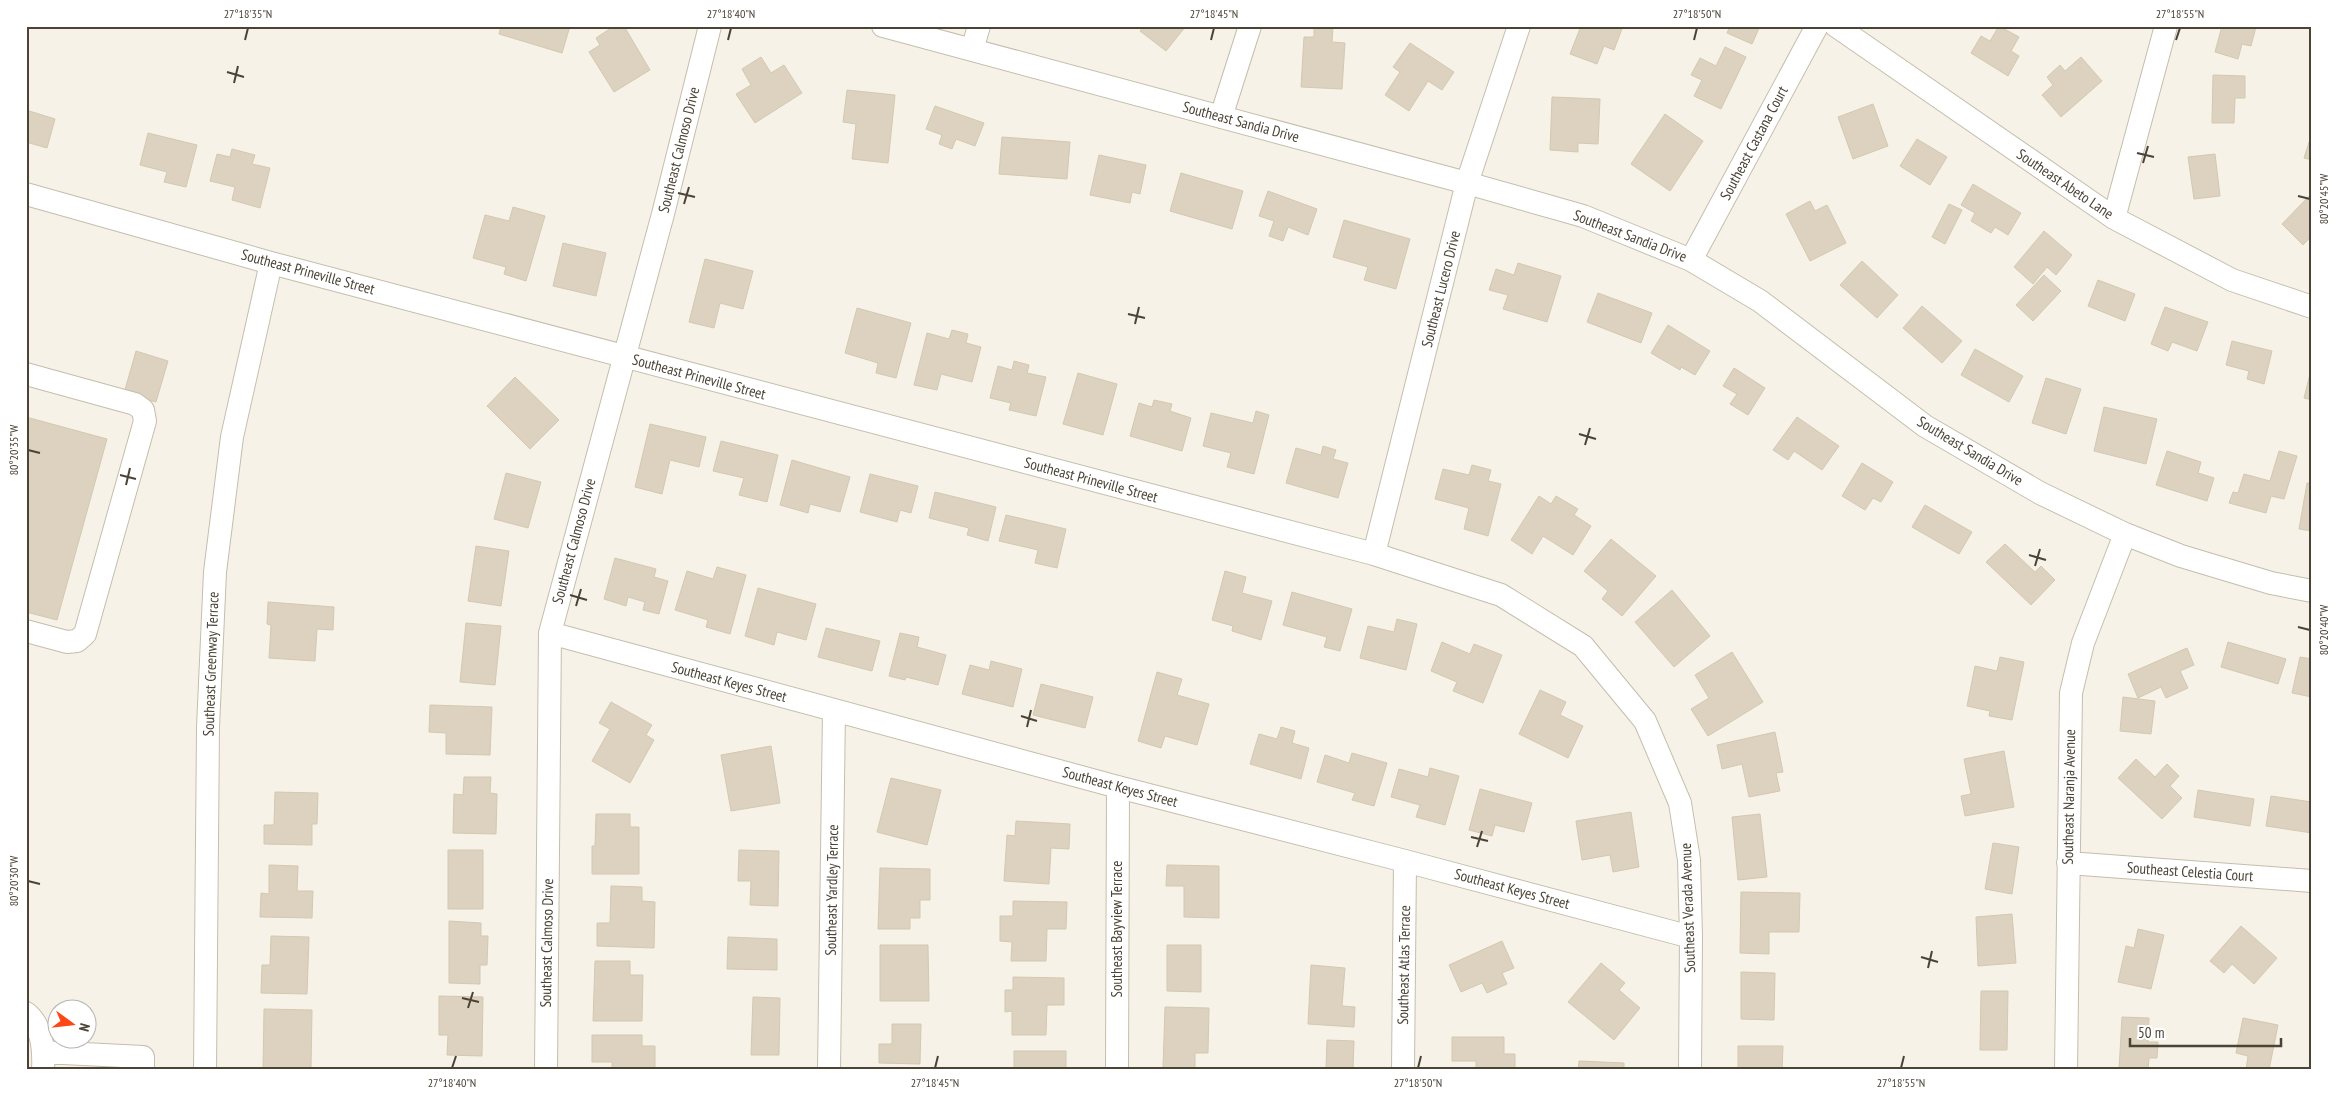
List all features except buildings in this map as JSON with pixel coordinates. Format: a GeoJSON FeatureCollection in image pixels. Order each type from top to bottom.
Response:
{"type":"FeatureCollection","features":[{"type":"Feature","properties":{"kind":"street","name":"Southeast Calmoso Drive"},"geometry":{"type":"LineString","coordinates":[[546,1070],[550,633],[622,356],[663,214],[710,26]]}},
{"type":"Feature","properties":{"kind":"street","name":"Southeast Sandia Drive"},"geometry":{"type":"LineString","coordinates":[[883,26],[1468,183],[1583,216],[1691,260],[1760,301],[1924,426],[2040,493],[2125,534],[2181,556],[2271,583],[2312,591]]}},
{"type":"Feature","properties":{"kind":"street"},"geometry":{"type":"LineString","coordinates":[[972,50],[979,26]]}},
{"type":"Feature","properties":{"kind":"street"},"geometry":{"type":"LineString","coordinates":[[1221,117],[1250,26]]}},
{"type":"Feature","properties":{"kind":"street","name":"Southeast Lucero Drive"},"geometry":{"type":"LineString","coordinates":[[1374,554],[1468,183],[1519,26]]}},
{"type":"Feature","properties":{"kind":"street","name":"Southeast Castana Court"},"geometry":{"type":"LineString","coordinates":[[1691,260],[1817,26]]}},
{"type":"Feature","properties":{"kind":"street","name":"Southeast Abeto Lane"},"geometry":{"type":"LineString","coordinates":[[1836,26],[2114,218],[2232,280],[2312,307]]}},
{"type":"Feature","properties":{"kind":"street"},"geometry":{"type":"LineString","coordinates":[[2114,218],[2166,26]]}},
{"type":"Feature","properties":{"kind":"street","name":"Southeast Prineville Street"},"geometry":{"type":"LineString","coordinates":[[26,194],[271,263],[1374,554]]}},
{"type":"Feature","properties":{"kind":"street","name":"Southeast Greenway Terrace"},"geometry":{"type":"LineString","coordinates":[[205,1070],[208,727],[215,572],[232,437],[271,263]]}},
{"type":"Feature","properties":{"kind":"street"},"geometry":{"type":"LineString","coordinates":[[26,374],[135,404],[143,410],[145,421],[85,634],[77,641],[67,642],[26,631]]}},
{"type":"Feature","properties":{"kind":"street","name":"Southeast Naranja Avenue"},"geometry":{"type":"LineString","coordinates":[[2066,1070],[2071,693],[2083,643],[2125,534]]}},
{"type":"Feature","properties":{"kind":"street","name":"Southeast Verada Avenue"},"geometry":{"type":"LineString","coordinates":[[1374,554],[1501,595],[1583,646],[1645,721],[1680,803],[1689,860],[1691,938],[1690,1070]]}},
{"type":"Feature","properties":{"kind":"street","name":"Southeast Keyes Street"},"geometry":{"type":"LineString","coordinates":[[550,633],[1118,787],[1406,861],[1691,938]]}},
{"type":"Feature","properties":{"kind":"street","name":"Southeast Yardley Terrace"},"geometry":{"type":"LineString","coordinates":[[829,1070],[834,710]]}},
{"type":"Feature","properties":{"kind":"street","name":"Southeast Bayview Terrace"},"geometry":{"type":"LineString","coordinates":[[1117,1070],[1118,787]]}},
{"type":"Feature","properties":{"kind":"street","name":"Southeast Atlas Terrace"},"geometry":{"type":"LineString","coordinates":[[1403,1070],[1406,861]]}},
{"type":"Feature","properties":{"kind":"street","name":"Southeast Celestia Court"},"geometry":{"type":"LineString","coordinates":[[2068,863],[2312,881]]}},
{"type":"Feature","properties":{"kind":"street"},"geometry":{"type":"LineString","coordinates":[[26,1013],[34,1019],[43,1061],[143,1056],[143,1070]]}}]}
